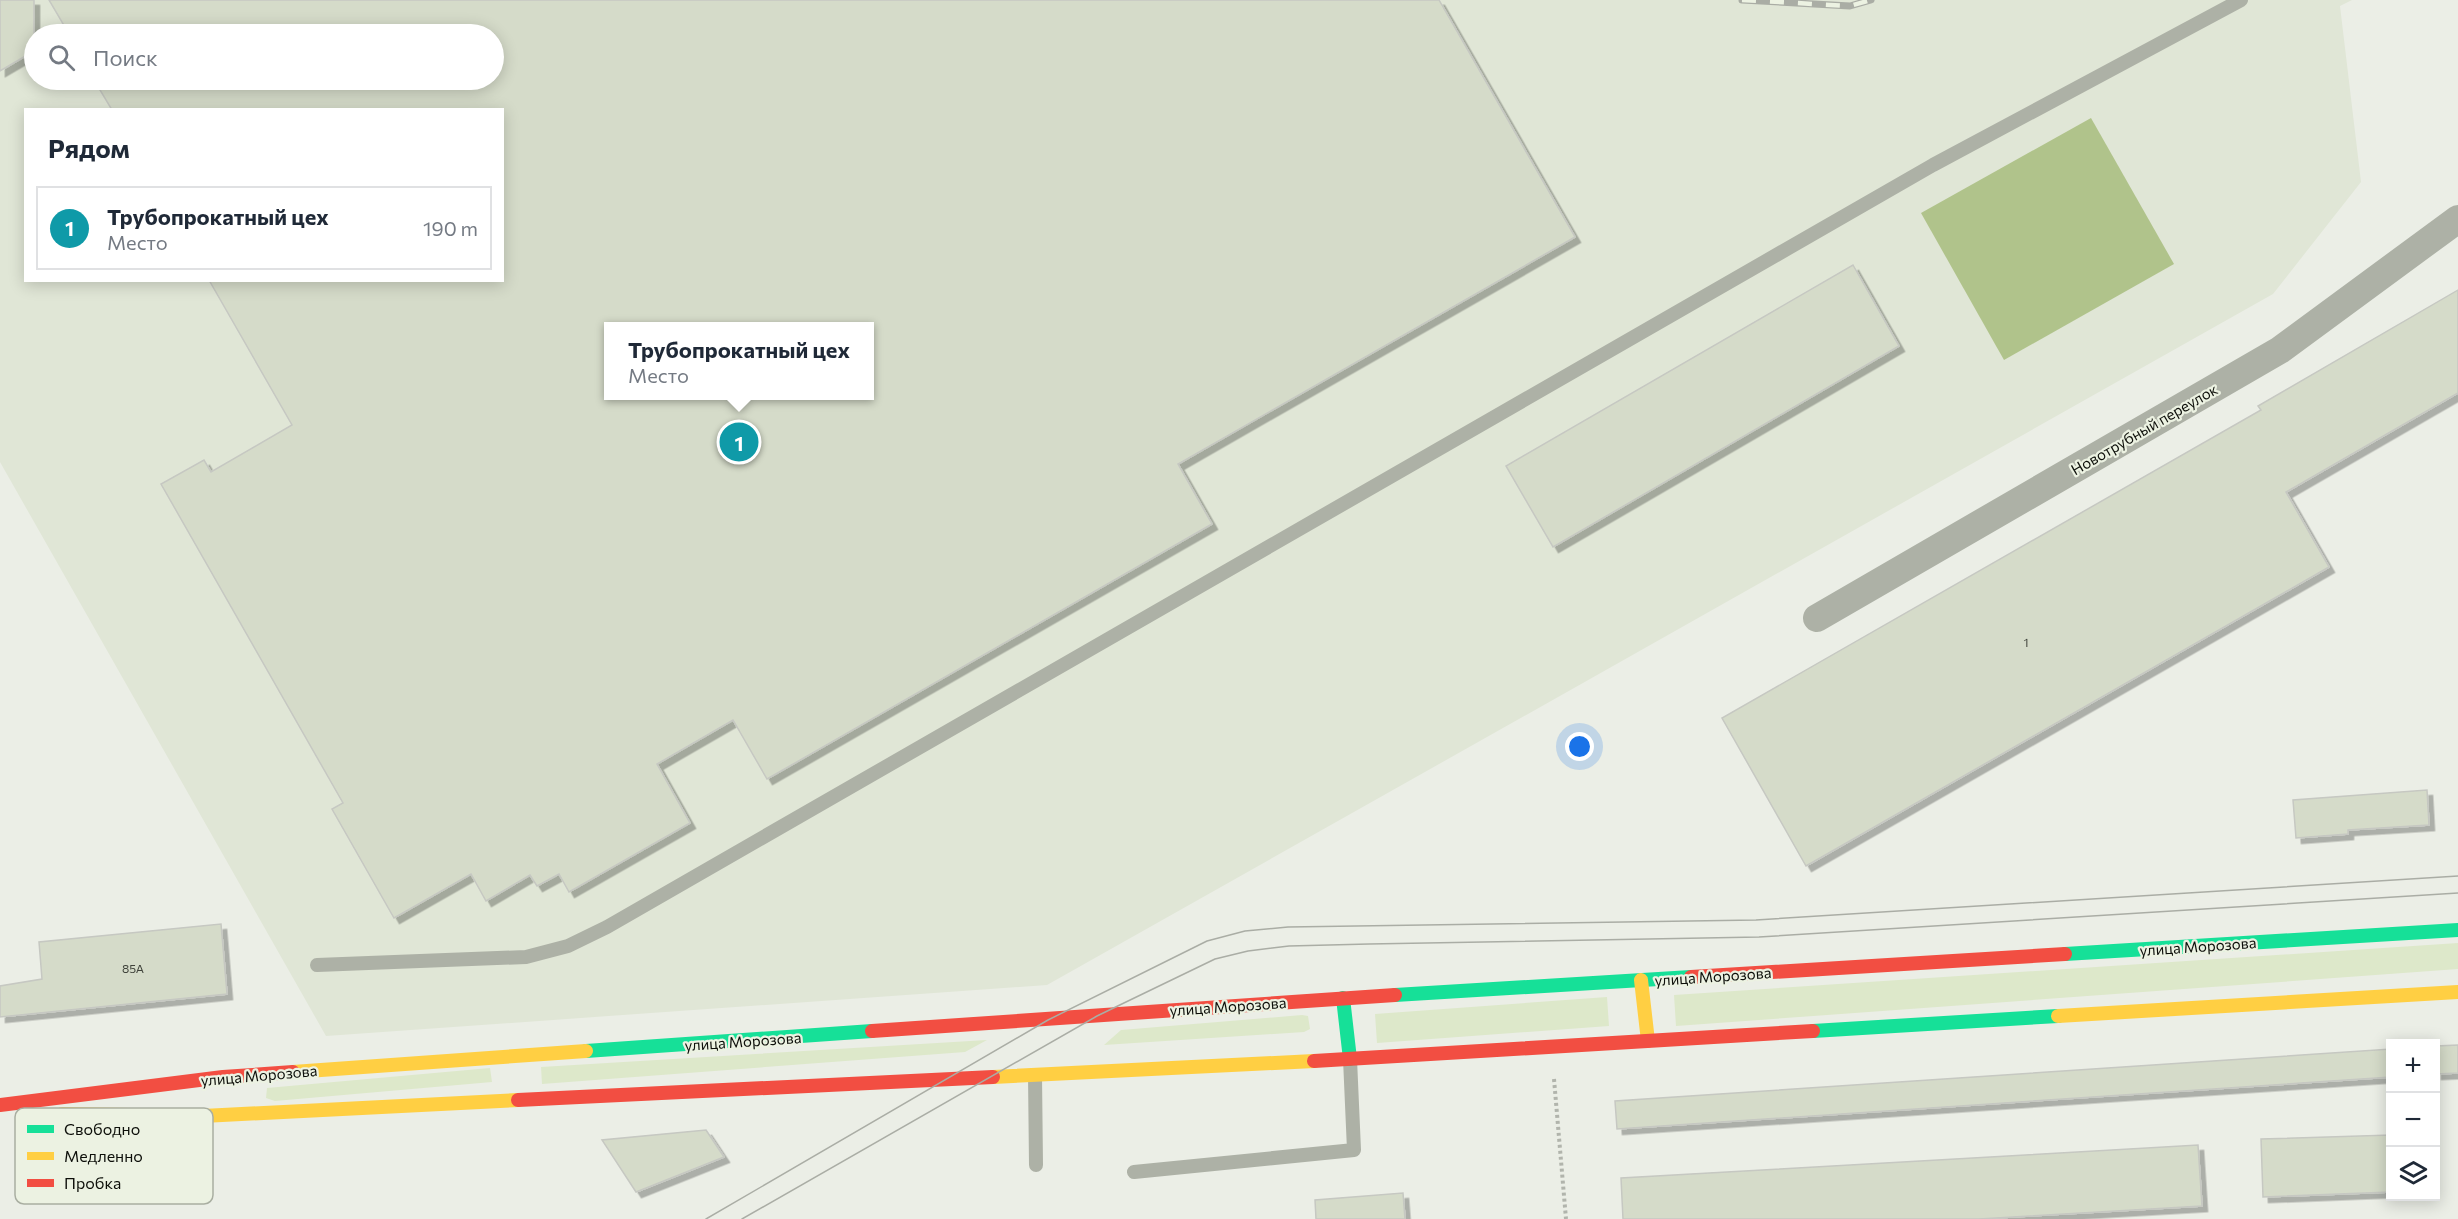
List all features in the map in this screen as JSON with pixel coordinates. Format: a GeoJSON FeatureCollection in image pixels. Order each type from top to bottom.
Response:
{"type":"FeatureCollection","features":[{"type":"Feature","properties":{"kind":"main road","name":"улица Морозова"},"geometry":{"type":"LineString","coordinates":[[0,1105],[223,1077],[1343,998],[2458,930]]}},
{"type":"Feature","properties":{"kind":"main road"},"geometry":{"type":"LineString","coordinates":[[1641,980],[1648,1041]]}},
{"type":"Feature","properties":{"kind":"main road"},"geometry":{"type":"LineString","coordinates":[[213,1116],[1350,1059],[2458,992]]}},
{"type":"Feature","properties":{"kind":"main road"},"geometry":{"type":"LineString","coordinates":[[1343,998],[1350,1059]]}},
{"type":"Feature","properties":{"kind":"main road"},"geometry":{"type":"LineString","coordinates":[[0,1114],[15,1114]]}},
{"type":"Feature","properties":{"kind":"street","name":"Новотрубный переулок"},"geometry":{"type":"LineString","coordinates":[[1817,618],[2280,350],[2458,219]]}},
{"type":"Feature","properties":{"kind":"lane"},"geometry":{"type":"LineString","coordinates":[[317,966],[526,957],[568,946],[607,927],[1922,170],[2241,0]]}},
{"type":"Feature","properties":{"kind":"lane"},"geometry":{"type":"LineString","coordinates":[[1134,1172],[1354,1149],[1350,1059]]}},
{"type":"Feature","properties":{"kind":"lane"},"geometry":{"type":"LineString","coordinates":[[1035,1075],[1036,1165]]}},
{"type":"Feature","properties":{"kind":"path"},"geometry":{"type":"LineString","coordinates":[[1551,1046],[1566,1219]]}},
{"type":"Feature","properties":{"kind":"shaded area"},"geometry":{"type":"Polygon","coordinates":[[[0,0],[2352,0],[2340,6],[2361,182],[2273,294],[1047,985],[326,1036],[0,462],[0,0]]]}},
{"type":"Feature","properties":{"kind":"shaded area"},"geometry":{"type":"Polygon","coordinates":[[[2091,118],[2174,264],[2004,360],[1921,213],[2091,118]]]}},
{"type":"Feature","properties":{"kind":"shaded area"},"geometry":{"type":"Polygon","coordinates":[[[2458,943],[2458,969],[1676,1026],[1674,995],[2458,943]]]}},
{"type":"Feature","properties":{"kind":"shaded area"},"geometry":{"type":"Polygon","coordinates":[[[1607,997],[1609,1026],[1377,1043],[1375,1014],[1607,997]]]}},
{"type":"Feature","properties":{"kind":"shaded area"},"geometry":{"type":"Polygon","coordinates":[[[1308,1016],[1310,1029],[1304,1032],[1104,1045],[1121,1030],[1308,1016]]]}},
{"type":"Feature","properties":{"kind":"shaded area"},"geometry":{"type":"Polygon","coordinates":[[[987,1040],[965,1052],[542,1084],[541,1067],[987,1040]]]}},
{"type":"Feature","properties":{"kind":"shaded area"},"geometry":{"type":"Polygon","coordinates":[[[490,1068],[492,1082],[275,1101],[266,1098],[267,1088],[490,1068]]]}},
{"type":"Feature","properties":{"kind":"building"},"geometry":{"type":"Polygon","coordinates":[[[0,0],[34,0],[34,24],[24,24],[24,57],[0,71],[0,0]]]}},
{"type":"Feature","properties":{"kind":"building"},"geometry":{"type":"Polygon","coordinates":[[[49,0],[1439,0],[1575,237],[1178,464],[1212,524],[767,779],[733,720],[657,764],[690,823],[569,892],[559,874],[537,886],[530,875],[486,901],[471,874],[394,918],[332,809],[343,803],[161,484],[204,460],[211,472],[292,425],[210,282],[504,282],[504,108],[111,108],[100,90],[504,90],[504,24],[63,24],[49,0]]]}},
{"type":"Feature","properties":{"kind":"building"},"geometry":{"type":"Polygon","coordinates":[[[1853,265],[1899,346],[1553,547],[1506,466],[1853,265]]]}},
{"type":"Feature","properties":{"kind":"building"},"geometry":{"type":"Polygon","coordinates":[[[2458,290],[2458,393],[2286,492],[2329,567],[1806,866],[1722,718],[2261,410],[2258,406],[2458,290]]]}},
{"type":"Feature","properties":{"kind":"building"},"geometry":{"type":"Polygon","coordinates":[[[2427,790],[2429,825],[2348,830],[2348,834],[2296,838],[2293,800],[2427,790]]]}},
{"type":"Feature","properties":{"kind":"building"},"geometry":{"type":"Polygon","coordinates":[[[221,924],[227,994],[0,1017],[0,986],[42,979],[39,942],[221,924]]]}},
{"type":"Feature","properties":{"kind":"building"},"geometry":{"type":"Polygon","coordinates":[[[2458,1045],[2458,1073],[2440,1074],[2440,1046],[2458,1045]]]}},
{"type":"Feature","properties":{"kind":"building"},"geometry":{"type":"Polygon","coordinates":[[[2386,1049],[2386,1077],[1617,1129],[1615,1101],[2386,1049]]]}},
{"type":"Feature","properties":{"kind":"building"},"geometry":{"type":"Polygon","coordinates":[[[706,1130],[724,1157],[636,1192],[602,1140],[706,1130]]]}},
{"type":"Feature","properties":{"kind":"building"},"geometry":{"type":"Polygon","coordinates":[[[2386,1135],[2386,1192],[2263,1197],[2261,1139],[2386,1135]]]}},
{"type":"Feature","properties":{"kind":"building"},"geometry":{"type":"Polygon","coordinates":[[[2198,1145],[2202,1206],[1979,1219],[1623,1219],[1621,1178],[2198,1145]]]}},
{"type":"Feature","properties":{"kind":"building"},"geometry":{"type":"Polygon","coordinates":[[[1403,1193],[1405,1219],[1316,1219],[1315,1200],[1403,1193]]]}},
{"type":"Feature","properties":{"kind":"tram line"},"geometry":{"type":"LineString","coordinates":[[706,1219],[1048,1020],[1207,941],[1245,931],[1288,927],[1756,920],[2458,876]]}},
{"type":"Feature","properties":{"kind":"tram line"},"geometry":{"type":"LineString","coordinates":[[742,1219],[1097,1016],[1215,959],[1248,951],[1289,946],[1759,937],[2458,893]]}},
{"type":"Feature","properties":{"kind":"railway"},"geometry":{"type":"LineString","coordinates":[[1742,0],[1850,6],[1871,0]]}},
{"type":"Feature","properties":{"kind":"traffic: fast"},"geometry":{"type":"LineString","coordinates":[[2065,954],[2458,930]]}},
{"type":"Feature","properties":{"kind":"traffic: fast"},"geometry":{"type":"LineString","coordinates":[[1395,995],[1691,977]]}},
{"type":"Feature","properties":{"kind":"traffic: fast"},"geometry":{"type":"LineString","coordinates":[[1343,998],[1350,1059]]}},
{"type":"Feature","properties":{"kind":"traffic: fast"},"geometry":{"type":"LineString","coordinates":[[1813,1031],[2058,1016]]}},
{"type":"Feature","properties":{"kind":"traffic: fast"},"geometry":{"type":"LineString","coordinates":[[586,1051],[872,1031]]}},
{"type":"Feature","properties":{"kind":"traffic: slow"},"geometry":{"type":"LineString","coordinates":[[1641,980],[1648,1041]]}},
{"type":"Feature","properties":{"kind":"traffic: slow"},"geometry":{"type":"LineString","coordinates":[[2058,1016],[2458,992]]}},
{"type":"Feature","properties":{"kind":"traffic: slow"},"geometry":{"type":"LineString","coordinates":[[293,1072],[586,1051]]}},
{"type":"Feature","properties":{"kind":"traffic: slow"},"geometry":{"type":"LineString","coordinates":[[993,1077],[1314,1061]]}},
{"type":"Feature","properties":{"kind":"traffic: slow"},"geometry":{"type":"LineString","coordinates":[[213,1115],[518,1100]]}},
{"type":"Feature","properties":{"kind":"traffic: jam"},"geometry":{"type":"LineString","coordinates":[[1691,977],[2065,954]]}},
{"type":"Feature","properties":{"kind":"traffic: jam"},"geometry":{"type":"LineString","coordinates":[[872,1031],[1395,995]]}},
{"type":"Feature","properties":{"kind":"traffic: jam"},"geometry":{"type":"LineString","coordinates":[[1314,1061],[1813,1031]]}},
{"type":"Feature","properties":{"kind":"traffic: jam"},"geometry":{"type":"LineString","coordinates":[[0,1105],[223,1077],[293,1072]]}},
{"type":"Feature","properties":{"kind":"traffic: jam"},"geometry":{"type":"LineString","coordinates":[[518,1100],[993,1077]]}},
{"type":"Feature","properties":{"kind":"place","name":"Трубопрокатный цех"},"geometry":{"type":"Point","coordinates":[739,442]}}]}
